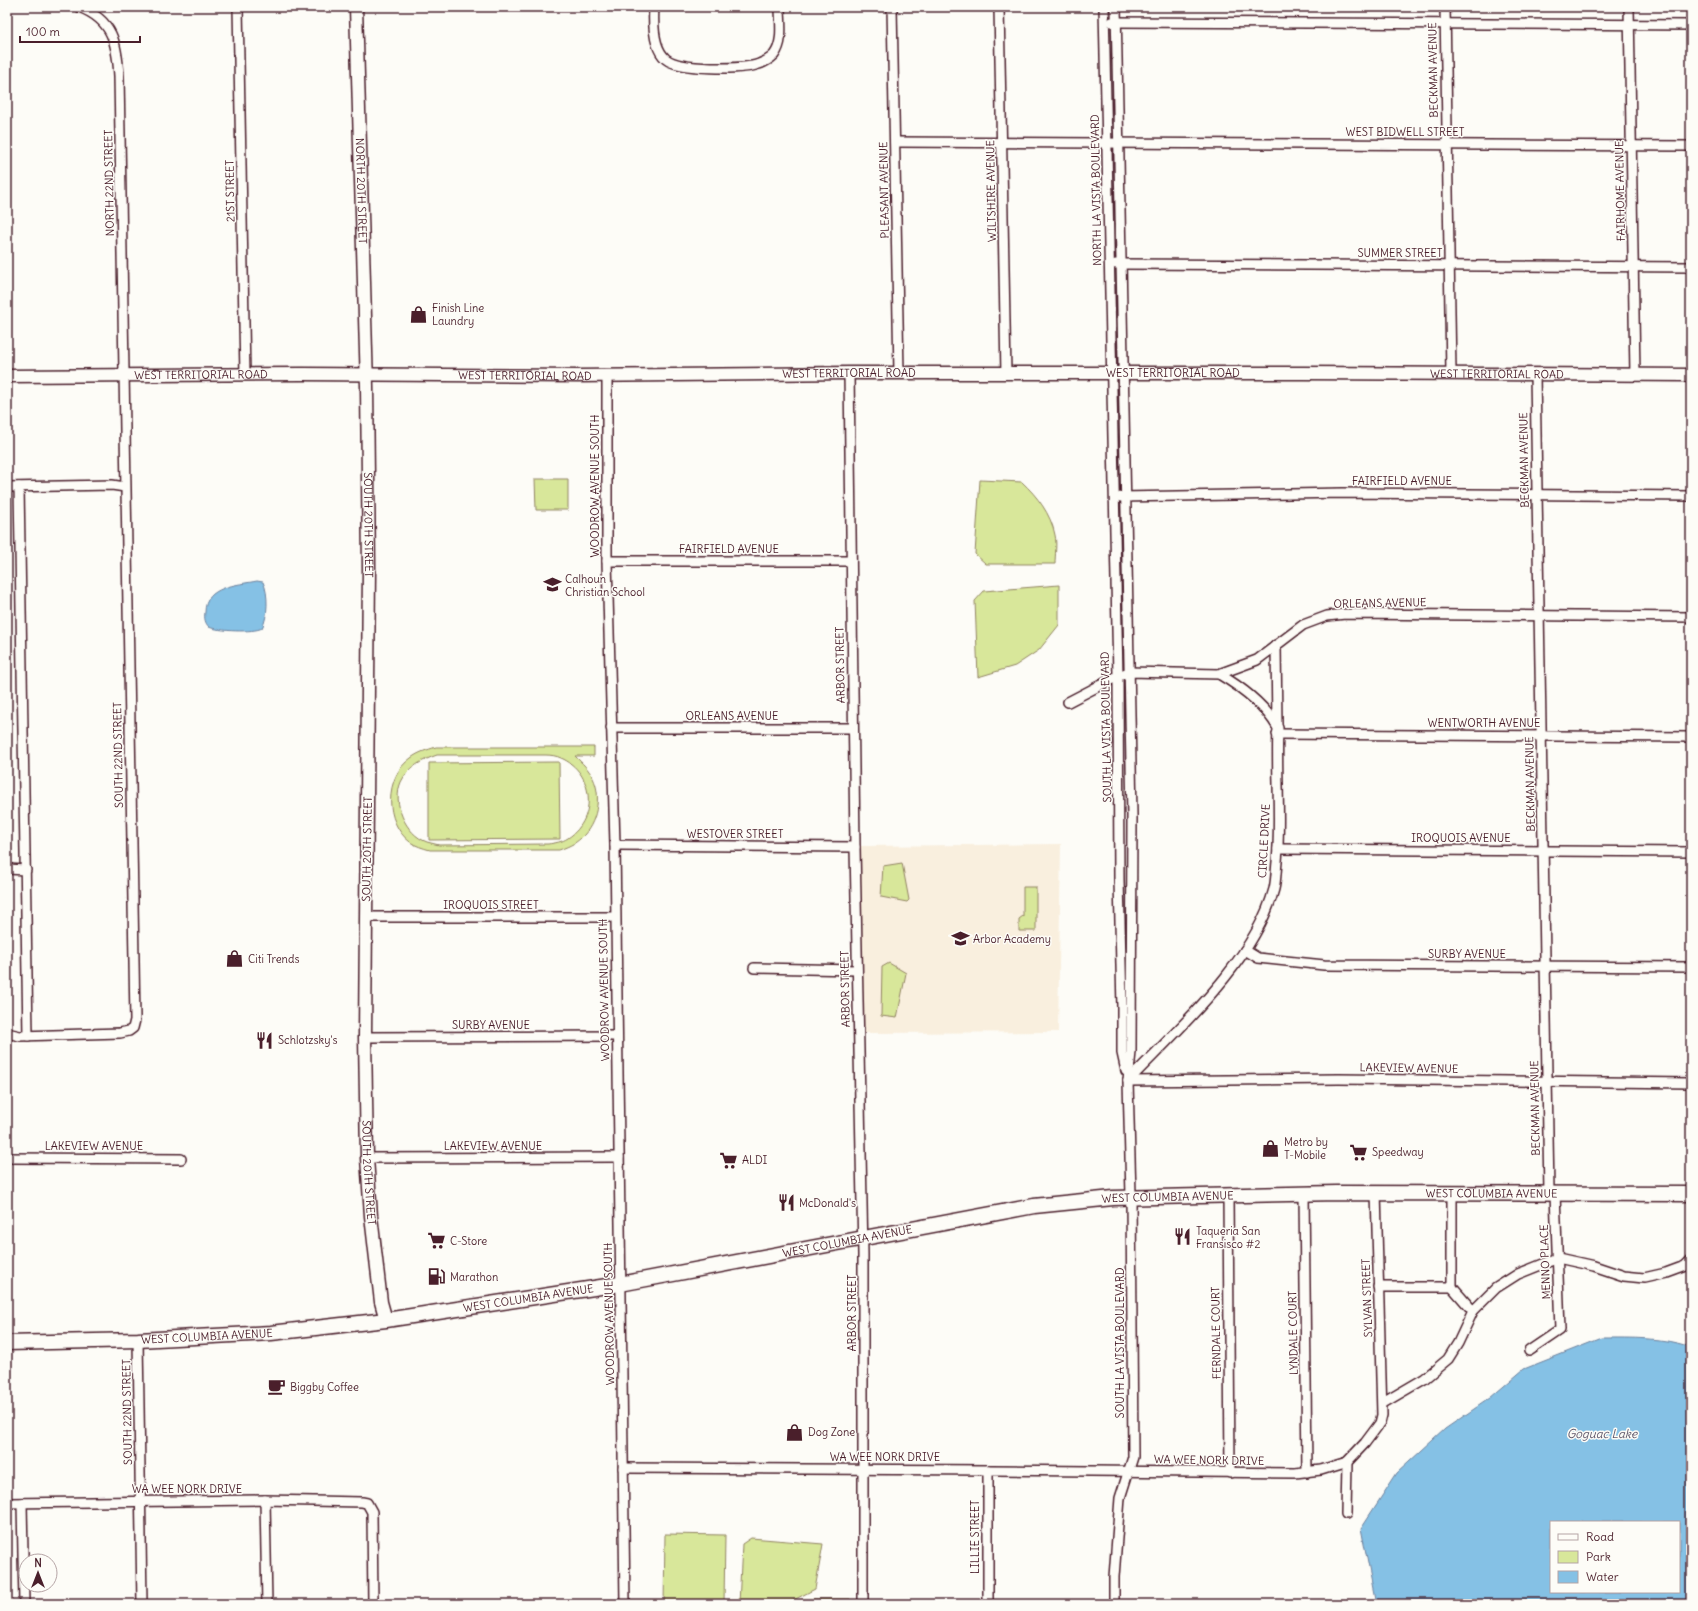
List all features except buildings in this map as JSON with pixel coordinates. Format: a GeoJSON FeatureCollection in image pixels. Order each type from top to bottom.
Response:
{"type":"FeatureCollection","features":[{"type":"Feature","properties":{"kind":"main road","name":"WEST COLUMBIA AVENUE"},"geometry":{"type":"LineString","coordinates":[[7,1343],[138,1340],[273,1333],[386,1320],[620,1284],[1034,1206],[1131,1196],[1376,1192],[1691,1194]]}},
{"type":"Feature","properties":{"kind":"street","name":"NORTH 22ND STREET"},"geometry":{"type":"LineString","coordinates":[[79,7],[105,23],[113,37],[118,55],[125,375]]}},
{"type":"Feature","properties":{"kind":"street","name":"21ST STREET"},"geometry":{"type":"LineString","coordinates":[[238,7],[245,374]]}},
{"type":"Feature","properties":{"kind":"street","name":"NORTH 20TH STREET"},"geometry":{"type":"LineString","coordinates":[[356,7],[367,376]]}},
{"type":"Feature","properties":{"kind":"street"},"geometry":{"type":"LineString","coordinates":[[654,7],[656,38],[659,51],[672,63],[682,66],[697,67],[747,67],[767,61],[779,48],[780,7]]}},
{"type":"Feature","properties":{"kind":"street","name":"PLEASANT AVENUE"},"geometry":{"type":"LineString","coordinates":[[892,7],[899,373]]}},
{"type":"Feature","properties":{"kind":"street","name":"WILTSHIRE AVENUE"},"geometry":{"type":"LineString","coordinates":[[999,7],[1006,374]]}},
{"type":"Feature","properties":{"kind":"street","name":"NORTH LA VISTA BOULEVARD"},"geometry":{"type":"LineString","coordinates":[[1104,7],[1110,264],[1117,373]]}},
{"type":"Feature","properties":{"kind":"street"},"geometry":{"type":"LineString","coordinates":[[1116,7],[1121,264],[1117,373]]}},
{"type":"Feature","properties":{"kind":"street","name":"BECKMAN AVENUE"},"geometry":{"type":"LineString","coordinates":[[1445,7],[1446,144],[1450,265],[1451,373]]}},
{"type":"Feature","properties":{"kind":"street","name":"FAIRHOME AVENUE"},"geometry":{"type":"LineString","coordinates":[[1628,7],[1635,375]]}},
{"type":"Feature","properties":{"kind":"street"},"geometry":{"type":"LineString","coordinates":[[1104,22],[1691,25]]}},
{"type":"Feature","properties":{"kind":"street"},"geometry":{"type":"LineString","coordinates":[[895,142],[1107,143]]}},
{"type":"Feature","properties":{"kind":"street","name":"WEST BIDWELL STREET"},"geometry":{"type":"LineString","coordinates":[[1107,143],[1691,146]]}},
{"type":"Feature","properties":{"kind":"street","name":"SUMMER STREET"},"geometry":{"type":"LineString","coordinates":[[1110,264],[1691,267]]}},
{"type":"Feature","properties":{"kind":"street","name":"WEST TERRITORIAL ROAD"},"geometry":{"type":"LineString","coordinates":[[7,376],[245,374],[367,376],[607,376],[849,373],[1451,373],[1691,375]]}},
{"type":"Feature","properties":{"kind":"street","name":"ARBOR STREET"},"geometry":{"type":"LineString","coordinates":[[849,373],[853,728],[862,1239],[864,1604]]}},
{"type":"Feature","properties":{"kind":"street","name":"SOUTH LA VISTA BOULEVARD"},"geometry":{"type":"LineString","coordinates":[[1114,1604],[1117,1521],[1120,1498],[1133,1456],[1131,1196],[1128,1081],[1131,1052],[1132,823],[1125,496],[1117,373]]}},
{"type":"Feature","properties":{"kind":"street","name":"SOUTH LA VISTA BOULEVARD"},"geometry":{"type":"LineString","coordinates":[[1117,373],[1114,498],[1118,676],[1119,880],[1122,1054],[1128,1081]]}},
{"type":"Feature","properties":{"kind":"street","name":"BECKMAN AVENUE"},"geometry":{"type":"LineString","coordinates":[[1535,374],[1544,966],[1552,1193]]}},
{"type":"Feature","properties":{"kind":"street","name":"SOUTH 22ND STREET"},"geometry":{"type":"LineString","coordinates":[[28,1036],[120,1033],[129,1031],[133,1028],[135,1020],[125,487],[125,375]]}},
{"type":"Feature","properties":{"kind":"street","name":"SOUTH 20TH STREET"},"geometry":{"type":"LineString","coordinates":[[367,376],[369,577],[365,1037],[367,1158],[371,1216],[381,1302],[386,1320]]}},
{"type":"Feature","properties":{"kind":"street","name":"WOODROW AVENUE SOUTH"},"geometry":{"type":"LineString","coordinates":[[607,376],[607,561],[615,845],[625,1604]]}},
{"type":"Feature","properties":{"kind":"street"},"geometry":{"type":"LineString","coordinates":[[7,487],[112,485],[125,487]]}},
{"type":"Feature","properties":{"kind":"street"},"geometry":{"type":"LineString","coordinates":[[7,1033],[28,1036],[19,487]]}},
{"type":"Feature","properties":{"kind":"street","name":"FAIRFIELD AVENUE"},"geometry":{"type":"LineString","coordinates":[[1114,498],[1125,496],[1342,493],[1691,496]]}},
{"type":"Feature","properties":{"kind":"street","name":"FAIRFIELD AVENUE"},"geometry":{"type":"LineString","coordinates":[[607,561],[851,561]]}},
{"type":"Feature","properties":{"kind":"street","name":"ORLEANS AVENUE"},"geometry":{"type":"LineString","coordinates":[[1068,702],[1118,676],[1129,672],[1219,674],[1257,660],[1302,625],[1327,616],[1539,615],[1691,617]]}},
{"type":"Feature","properties":{"kind":"street","name":"CIRCLE DRIVE"},"geometry":{"type":"LineString","coordinates":[[1128,1081],[1226,977],[1264,919],[1274,888],[1278,849],[1276,645]]}},
{"type":"Feature","properties":{"kind":"street"},"geometry":{"type":"LineString","coordinates":[[1219,674],[1237,684],[1257,702],[1273,720],[1277,731]]}},
{"type":"Feature","properties":{"kind":"street","name":"ORLEANS AVENUE"},"geometry":{"type":"LineString","coordinates":[[611,728],[853,728]]}},
{"type":"Feature","properties":{"kind":"street","name":"WENTWORTH AVENUE"},"geometry":{"type":"LineString","coordinates":[[1277,731],[1691,737]]}},
{"type":"Feature","properties":{"kind":"street","name":"WESTOVER STREET"},"geometry":{"type":"LineString","coordinates":[[615,845],[855,847]]}},
{"type":"Feature","properties":{"kind":"street","name":"IROQUOIS AVENUE"},"geometry":{"type":"LineString","coordinates":[[1278,849],[1691,852]]}},
{"type":"Feature","properties":{"kind":"street"},"geometry":{"type":"LineString","coordinates":[[7,869],[26,870]]}},
{"type":"Feature","properties":{"kind":"street","name":"IROQUOIS STREET"},"geometry":{"type":"LineString","coordinates":[[366,917],[615,917]]}},
{"type":"Feature","properties":{"kind":"street","name":"SURBY AVENUE"},"geometry":{"type":"LineString","coordinates":[[1245,950],[1258,958],[1324,965],[1691,967]]}},
{"type":"Feature","properties":{"kind":"street"},"geometry":{"type":"LineString","coordinates":[[754,968],[857,970]]}},
{"type":"Feature","properties":{"kind":"street","name":"SURBY AVENUE"},"geometry":{"type":"LineString","coordinates":[[365,1037],[617,1036]]}},
{"type":"Feature","properties":{"kind":"street","name":"LAKEVIEW AVENUE"},"geometry":{"type":"LineString","coordinates":[[1128,1081],[1339,1079],[1691,1083]]}},
{"type":"Feature","properties":{"kind":"street","name":"LAKEVIEW AVENUE"},"geometry":{"type":"LineString","coordinates":[[367,1158],[619,1157]]}},
{"type":"Feature","properties":{"kind":"street","name":"LAKEVIEW AVENUE"},"geometry":{"type":"LineString","coordinates":[[7,1158],[181,1159]]}},
{"type":"Feature","properties":{"kind":"street","name":"SYLVAN STREET"},"geometry":{"type":"LineString","coordinates":[[1376,1192],[1383,1403]]}},
{"type":"Feature","properties":{"kind":"street","name":"LYNDALE COURT"},"geometry":{"type":"LineString","coordinates":[[1304,1193],[1307,1472]]}},
{"type":"Feature","properties":{"kind":"street"},"geometry":{"type":"LineString","coordinates":[[1452,1193],[1452,1287],[1473,1311]]}},
{"type":"Feature","properties":{"kind":"street","name":"MENNO PLACE"},"geometry":{"type":"LineString","coordinates":[[1529,1351],[1560,1330],[1558,1258],[1552,1193]]}},
{"type":"Feature","properties":{"kind":"street","name":"FERNDALE COURT"},"geometry":{"type":"LineString","coordinates":[[1228,1194],[1230,1473]]}},
{"type":"Feature","properties":{"kind":"street"},"geometry":{"type":"LineString","coordinates":[[1346,1514],[1348,1462],[1357,1453],[1380,1423],[1383,1403],[1424,1378],[1448,1358],[1458,1343],[1473,1311],[1500,1285],[1518,1274],[1558,1258],[1594,1266],[1624,1276],[1644,1278],[1666,1274],[1685,1266],[1691,1260]]}},
{"type":"Feature","properties":{"kind":"street"},"geometry":{"type":"LineString","coordinates":[[1378,1286],[1452,1287]]}},
{"type":"Feature","properties":{"kind":"street","name":"SOUTH 22ND STREET"},"geometry":{"type":"LineString","coordinates":[[138,1340],[140,1420],[139,1501],[142,1604]]}},
{"type":"Feature","properties":{"kind":"street","name":"WA WEE NORK DRIVE"},"geometry":{"type":"LineString","coordinates":[[623,1468],[1295,1473],[1328,1468],[1348,1462]]}},
{"type":"Feature","properties":{"kind":"street","name":"LILLIE STREET"},"geometry":{"type":"LineString","coordinates":[[988,1470],[988,1604]]}},
{"type":"Feature","properties":{"kind":"street"},"geometry":{"type":"LineString","coordinates":[[265,1500],[266,1604]]}},
{"type":"Feature","properties":{"kind":"street","name":"WA WEE NORK DRIVE"},"geometry":{"type":"LineString","coordinates":[[7,1503],[265,1500],[357,1501],[367,1503],[372,1512],[373,1604]]}},
{"type":"Feature","properties":{"kind":"street"},"geometry":{"type":"LineString","coordinates":[[22,1503],[24,1604]]}},
{"type":"Feature","properties":{"kind":"shaded area","name":"Arbor Academy"},"geometry":{"type":"Polygon","coordinates":[[[1061,844],[1058,1032],[862,1033],[859,846],[1061,844]]]}},
{"type":"Feature","properties":{"kind":"green space"},"geometry":{"type":"Polygon","coordinates":[[[535,479],[568,479],[568,510],[536,510],[535,479]]]}},
{"type":"Feature","properties":{"kind":"green space"},"geometry":{"type":"Polygon","coordinates":[[[980,480],[1022,482],[1033,493],[1043,506],[1053,527],[1056,542],[1055,564],[986,564],[975,554],[980,480]]]}},
{"type":"Feature","properties":{"kind":"green space"},"geometry":{"type":"Polygon","coordinates":[[[1059,585],[1059,625],[1039,650],[1015,666],[978,677],[975,601],[984,591],[1059,585]]]}},
{"type":"Feature","properties":{"kind":"green space"},"geometry":{"type":"Polygon","coordinates":[[[436,747],[594,747],[594,756],[575,756],[585,766],[596,785],[596,810],[591,825],[579,840],[559,850],[430,850],[415,845],[401,833],[395,823],[392,812],[392,788],[396,776],[402,766],[414,756],[423,751],[436,747]],[[437,755],[426,759],[412,768],[401,782],[398,799],[402,817],[412,832],[419,838],[439,845],[548,844],[556,843],[568,838],[578,829],[588,808],[586,784],[572,765],[559,757],[546,755],[437,755]]]}},
{"type":"Feature","properties":{"kind":"green space"},"geometry":{"type":"Polygon","coordinates":[[[559,762],[560,839],[429,840],[429,763],[559,762]]]}},
{"type":"Feature","properties":{"kind":"green space"},"geometry":{"type":"Polygon","coordinates":[[[902,863],[909,900],[907,902],[881,897],[883,866],[902,863]]]}},
{"type":"Feature","properties":{"kind":"green space"},"geometry":{"type":"Polygon","coordinates":[[[1023,887],[1036,887],[1036,931],[1019,931],[1019,919],[1023,916],[1023,887]]]}},
{"type":"Feature","properties":{"kind":"green space"},"geometry":{"type":"Polygon","coordinates":[[[889,963],[906,973],[897,1018],[881,1016],[882,967],[889,963]]]}},
{"type":"Feature","properties":{"kind":"green space"},"geometry":{"type":"Polygon","coordinates":[[[665,1534],[725,1535],[724,1604],[664,1604],[665,1534]]]}},
{"type":"Feature","properties":{"kind":"green space"},"geometry":{"type":"Polygon","coordinates":[[[751,1538],[823,1544],[815,1589],[786,1604],[739,1604],[742,1544],[751,1538]]]}},
{"type":"Feature","properties":{"kind":"green space"},"geometry":{"type":"Polygon","coordinates":[[[804,1599],[850,1599],[849,1604],[793,1604],[804,1599]]]}},
{"type":"Feature","properties":{"kind":"water"},"geometry":{"type":"Polygon","coordinates":[[[257,581],[263,582],[267,599],[266,618],[262,628],[251,631],[236,631],[220,630],[209,627],[206,622],[205,614],[206,603],[210,597],[224,588],[257,581]]]}},
{"type":"Feature","properties":{"kind":"water","name":"Goguac Lake"},"geometry":{"type":"Polygon","coordinates":[[[1602,1338],[1636,1338],[1669,1341],[1691,1347],[1691,1604],[1376,1604],[1361,1528],[1397,1473],[1445,1429],[1490,1398],[1524,1369],[1602,1338]]]}},
{"type":"Feature","properties":{"kind":"place","name":"Finish Line Laundry"},"geometry":{"type":"Point","coordinates":[419,314]}},
{"type":"Feature","properties":{"kind":"place","name":"Calhoun Christian School"},"geometry":{"type":"Point","coordinates":[552,585]}},
{"type":"Feature","properties":{"kind":"place","name":"Arbor Academy"},"geometry":{"type":"Point","coordinates":[960,939]}},
{"type":"Feature","properties":{"kind":"place","name":"Citi Trends"},"geometry":{"type":"Point","coordinates":[235,959]}},
{"type":"Feature","properties":{"kind":"place","name":"Schlotzsky's"},"geometry":{"type":"Point","coordinates":[265,1040]}},
{"type":"Feature","properties":{"kind":"place","name":"Metro by T-Mobile"},"geometry":{"type":"Point","coordinates":[1271,1148]}},
{"type":"Feature","properties":{"kind":"place","name":"Speedway"},"geometry":{"type":"Point","coordinates":[1359,1152]}},
{"type":"Feature","properties":{"kind":"place","name":"ALDI"},"geometry":{"type":"Point","coordinates":[729,1160]}},
{"type":"Feature","properties":{"kind":"place","name":"McDonald's"},"geometry":{"type":"Point","coordinates":[786,1203]}},
{"type":"Feature","properties":{"kind":"place","name":"Taqueria San Fransisco #2"},"geometry":{"type":"Point","coordinates":[1183,1237]}},
{"type":"Feature","properties":{"kind":"place","name":"C-Store"},"geometry":{"type":"Point","coordinates":[437,1241]}},
{"type":"Feature","properties":{"kind":"place","name":"Marathon"},"geometry":{"type":"Point","coordinates":[437,1277]}},
{"type":"Feature","properties":{"kind":"place","name":"Biggby Coffee"},"geometry":{"type":"Point","coordinates":[277,1387]}},
{"type":"Feature","properties":{"kind":"place","name":"Dog Zone"},"geometry":{"type":"Point","coordinates":[795,1432]}}]}
